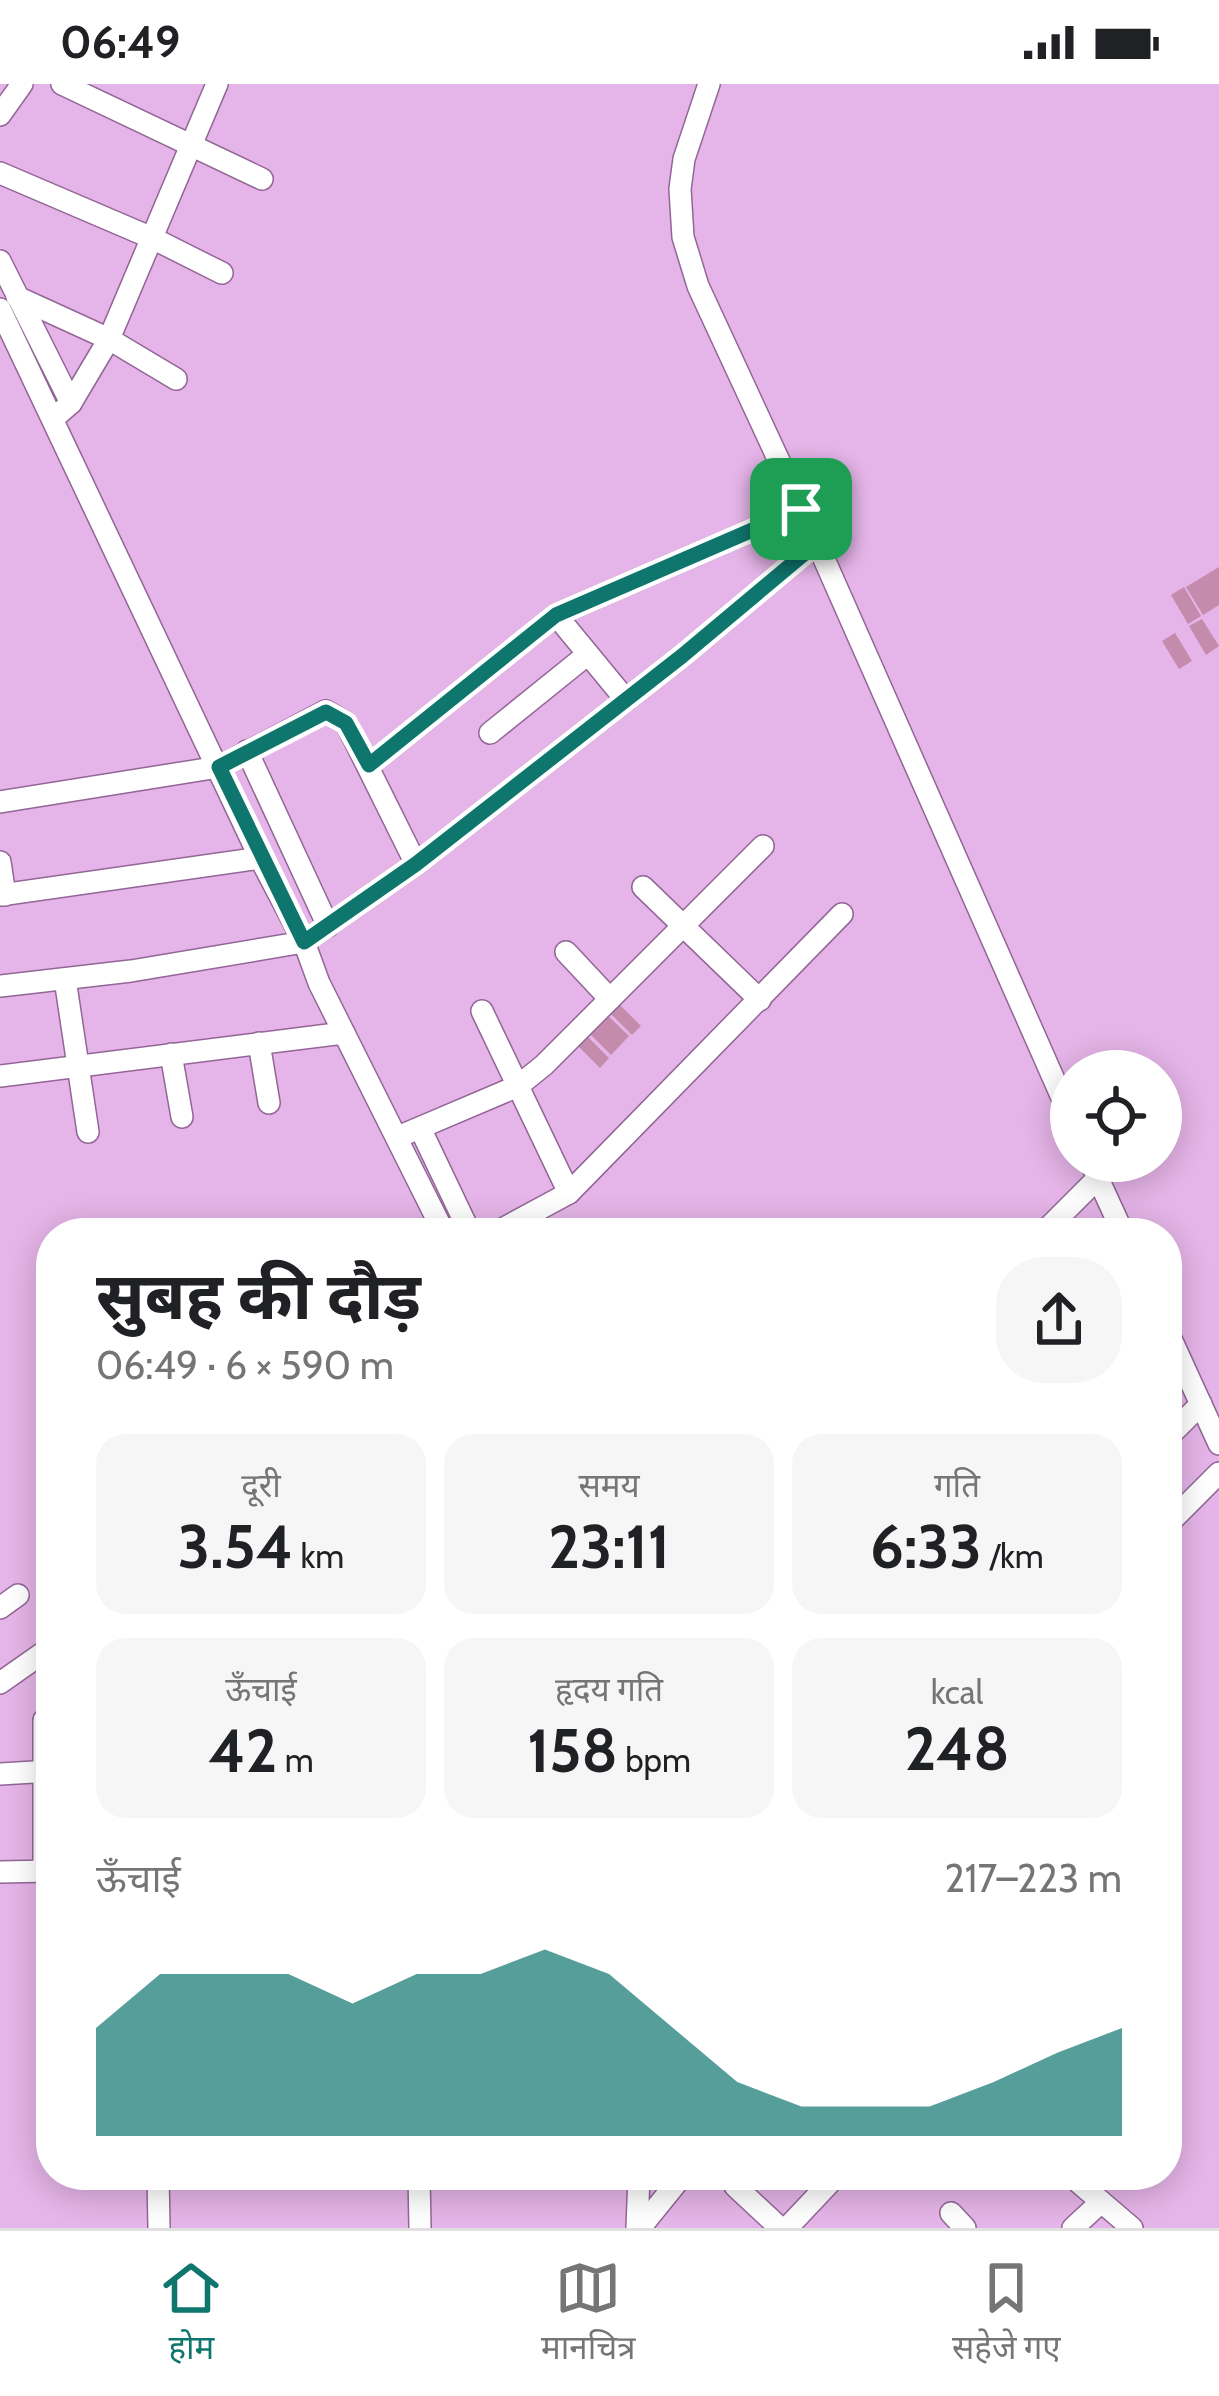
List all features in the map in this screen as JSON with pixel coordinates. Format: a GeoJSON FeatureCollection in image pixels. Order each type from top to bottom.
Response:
{"type":"FeatureCollection","features":[{"type":"Feature","properties":{"kind":"street"},"geometry":{"type":"LineString","coordinates":[[0,115],[22,84]]}},
{"type":"Feature","properties":{"kind":"street"},"geometry":{"type":"LineString","coordinates":[[62,84],[262,179]]}},
{"type":"Feature","properties":{"kind":"street"},"geometry":{"type":"LineString","coordinates":[[63,410],[109,339],[218,84]]}},
{"type":"Feature","properties":{"kind":"street"},"geometry":{"type":"LineString","coordinates":[[709,84],[684,159],[680,189],[683,237],[698,286],[1050,1070]]}},
{"type":"Feature","properties":{"kind":"street"},"geometry":{"type":"LineString","coordinates":[[0,173],[222,273]]}},
{"type":"Feature","properties":{"kind":"street"},"geometry":{"type":"LineString","coordinates":[[0,262],[8,303],[63,410],[260,858],[437,1218]]}},
{"type":"Feature","properties":{"kind":"street"},"geometry":{"type":"LineString","coordinates":[[8,303],[109,339],[176,379]]}},
{"type":"Feature","properties":{"kind":"street"},"geometry":{"type":"LineString","coordinates":[[369,765],[556,615],[801,509]]}},
{"type":"Feature","properties":{"kind":"street"},"geometry":{"type":"LineString","coordinates":[[0,986],[304,942],[416,864],[817,543]]}},
{"type":"Feature","properties":{"kind":"street"},"geometry":{"type":"LineString","coordinates":[[556,615],[626,700]]}},
{"type":"Feature","properties":{"kind":"street"},"geometry":{"type":"LineString","coordinates":[[490,733],[588,654]]}},
{"type":"Feature","properties":{"kind":"street"},"geometry":{"type":"LineString","coordinates":[[0,802],[219,767],[326,712],[346,723],[416,864]]}},
{"type":"Feature","properties":{"kind":"street"},"geometry":{"type":"LineString","coordinates":[[248,751],[328,926]]}},
{"type":"Feature","properties":{"kind":"street"},"geometry":{"type":"LineString","coordinates":[[398,1137],[518,1086],[684,928],[763,845]]}},
{"type":"Feature","properties":{"kind":"street"},"geometry":{"type":"LineString","coordinates":[[0,862],[3,895],[260,858]]}},
{"type":"Feature","properties":{"kind":"street"},"geometry":{"type":"LineString","coordinates":[[643,887],[760,1000]]}},
{"type":"Feature","properties":{"kind":"street"},"geometry":{"type":"LineString","coordinates":[[523,1218],[569,1193],[842,914]]}},
{"type":"Feature","properties":{"kind":"street"},"geometry":{"type":"LineString","coordinates":[[566,952],[610,999]]}},
{"type":"Feature","properties":{"kind":"street"},"geometry":{"type":"LineString","coordinates":[[65,979],[88,1132]]}},
{"type":"Feature","properties":{"kind":"street"},"geometry":{"type":"LineString","coordinates":[[482,1011],[569,1193]]}},
{"type":"Feature","properties":{"kind":"street"},"geometry":{"type":"LineString","coordinates":[[0,1076],[344,1033]]}},
{"type":"Feature","properties":{"kind":"street"},"geometry":{"type":"LineString","coordinates":[[259,1043],[269,1102]]}},
{"type":"Feature","properties":{"kind":"street"},"geometry":{"type":"LineString","coordinates":[[171,1054],[182,1118]]}},
{"type":"Feature","properties":{"kind":"street"},"geometry":{"type":"LineString","coordinates":[[420,1128],[463,1218]]}},
{"type":"Feature","properties":{"kind":"street"},"geometry":{"type":"LineString","coordinates":[[1055,1218],[1084,1182]]}},
{"type":"Feature","properties":{"kind":"street"},"geometry":{"type":"LineString","coordinates":[[1100,1182],[1116,1218]]}},
{"type":"Feature","properties":{"kind":"street"},"geometry":{"type":"LineString","coordinates":[[1182,1363],[1219,1444]]}},
{"type":"Feature","properties":{"kind":"street"},"geometry":{"type":"LineString","coordinates":[[1182,1423],[1201,1404]]}},
{"type":"Feature","properties":{"kind":"street"},"geometry":{"type":"LineString","coordinates":[[1182,1511],[1219,1473]]}},
{"type":"Feature","properties":{"kind":"street"},"geometry":{"type":"LineString","coordinates":[[0,1683],[36,1658]]}},
{"type":"Feature","properties":{"kind":"street"},"geometry":{"type":"LineString","coordinates":[[0,1774],[36,1772]]}},
{"type":"Feature","properties":{"kind":"street"},"geometry":{"type":"LineString","coordinates":[[0,1873],[36,1871]]}},
{"type":"Feature","properties":{"kind":"street"},"geometry":{"type":"LineString","coordinates":[[158,2190],[159,2228]]}},
{"type":"Feature","properties":{"kind":"street"},"geometry":{"type":"LineString","coordinates":[[419,2190],[420,2228]]}},
{"type":"Feature","properties":{"kind":"street"},"geometry":{"type":"LineString","coordinates":[[639,2190],[639,2228]]}},
{"type":"Feature","properties":{"kind":"street"},"geometry":{"type":"LineString","coordinates":[[639,2228],[671,2190]]}},
{"type":"Feature","properties":{"kind":"street"},"geometry":{"type":"LineString","coordinates":[[740,2190],[784,2228],[822,2190]]}},
{"type":"Feature","properties":{"kind":"street"},"geometry":{"type":"LineString","coordinates":[[1086,2190],[1132,2228]]}},
{"type":"Feature","properties":{"kind":"street"},"geometry":{"type":"LineString","coordinates":[[1073,2228],[1100,2203]]}},
{"type":"Feature","properties":{"kind":"building"},"geometry":{"type":"Polygon","coordinates":[[[1219,567],[1219,605],[1203,615],[1186,587],[1219,567]]]}},
{"type":"Feature","properties":{"kind":"building"},"geometry":{"type":"Polygon","coordinates":[[[1184,587],[1201,616],[1188,624],[1171,595],[1184,587]]]}},
{"type":"Feature","properties":{"kind":"building"},"geometry":{"type":"Polygon","coordinates":[[[1202,619],[1219,646],[1206,655],[1189,626],[1202,619]]]}},
{"type":"Feature","properties":{"kind":"building"},"geometry":{"type":"Polygon","coordinates":[[[1175,633],[1192,661],[1179,669],[1162,641],[1175,633]]]}},
{"type":"Feature","properties":{"kind":"building"},"geometry":{"type":"Polygon","coordinates":[[[616,1001],[641,1026],[632,1035],[607,1010],[616,1001]]]}},
{"type":"Feature","properties":{"kind":"building"},"geometry":{"type":"Polygon","coordinates":[[[604,1012],[629,1036],[611,1055],[586,1030],[604,1012]]]}},
{"type":"Feature","properties":{"kind":"building"},"geometry":{"type":"Polygon","coordinates":[[[584,1033],[609,1058],[600,1068],[575,1043],[584,1033]]]}},
{"type":"Feature","properties":{"kind":"route"},"geometry":{"type":"LineString","coordinates":[[801,509],[817,543],[682,656],[416,864],[304,942],[219,767],[326,712],[346,723],[369,765],[556,615],[801,509]]}}]}
